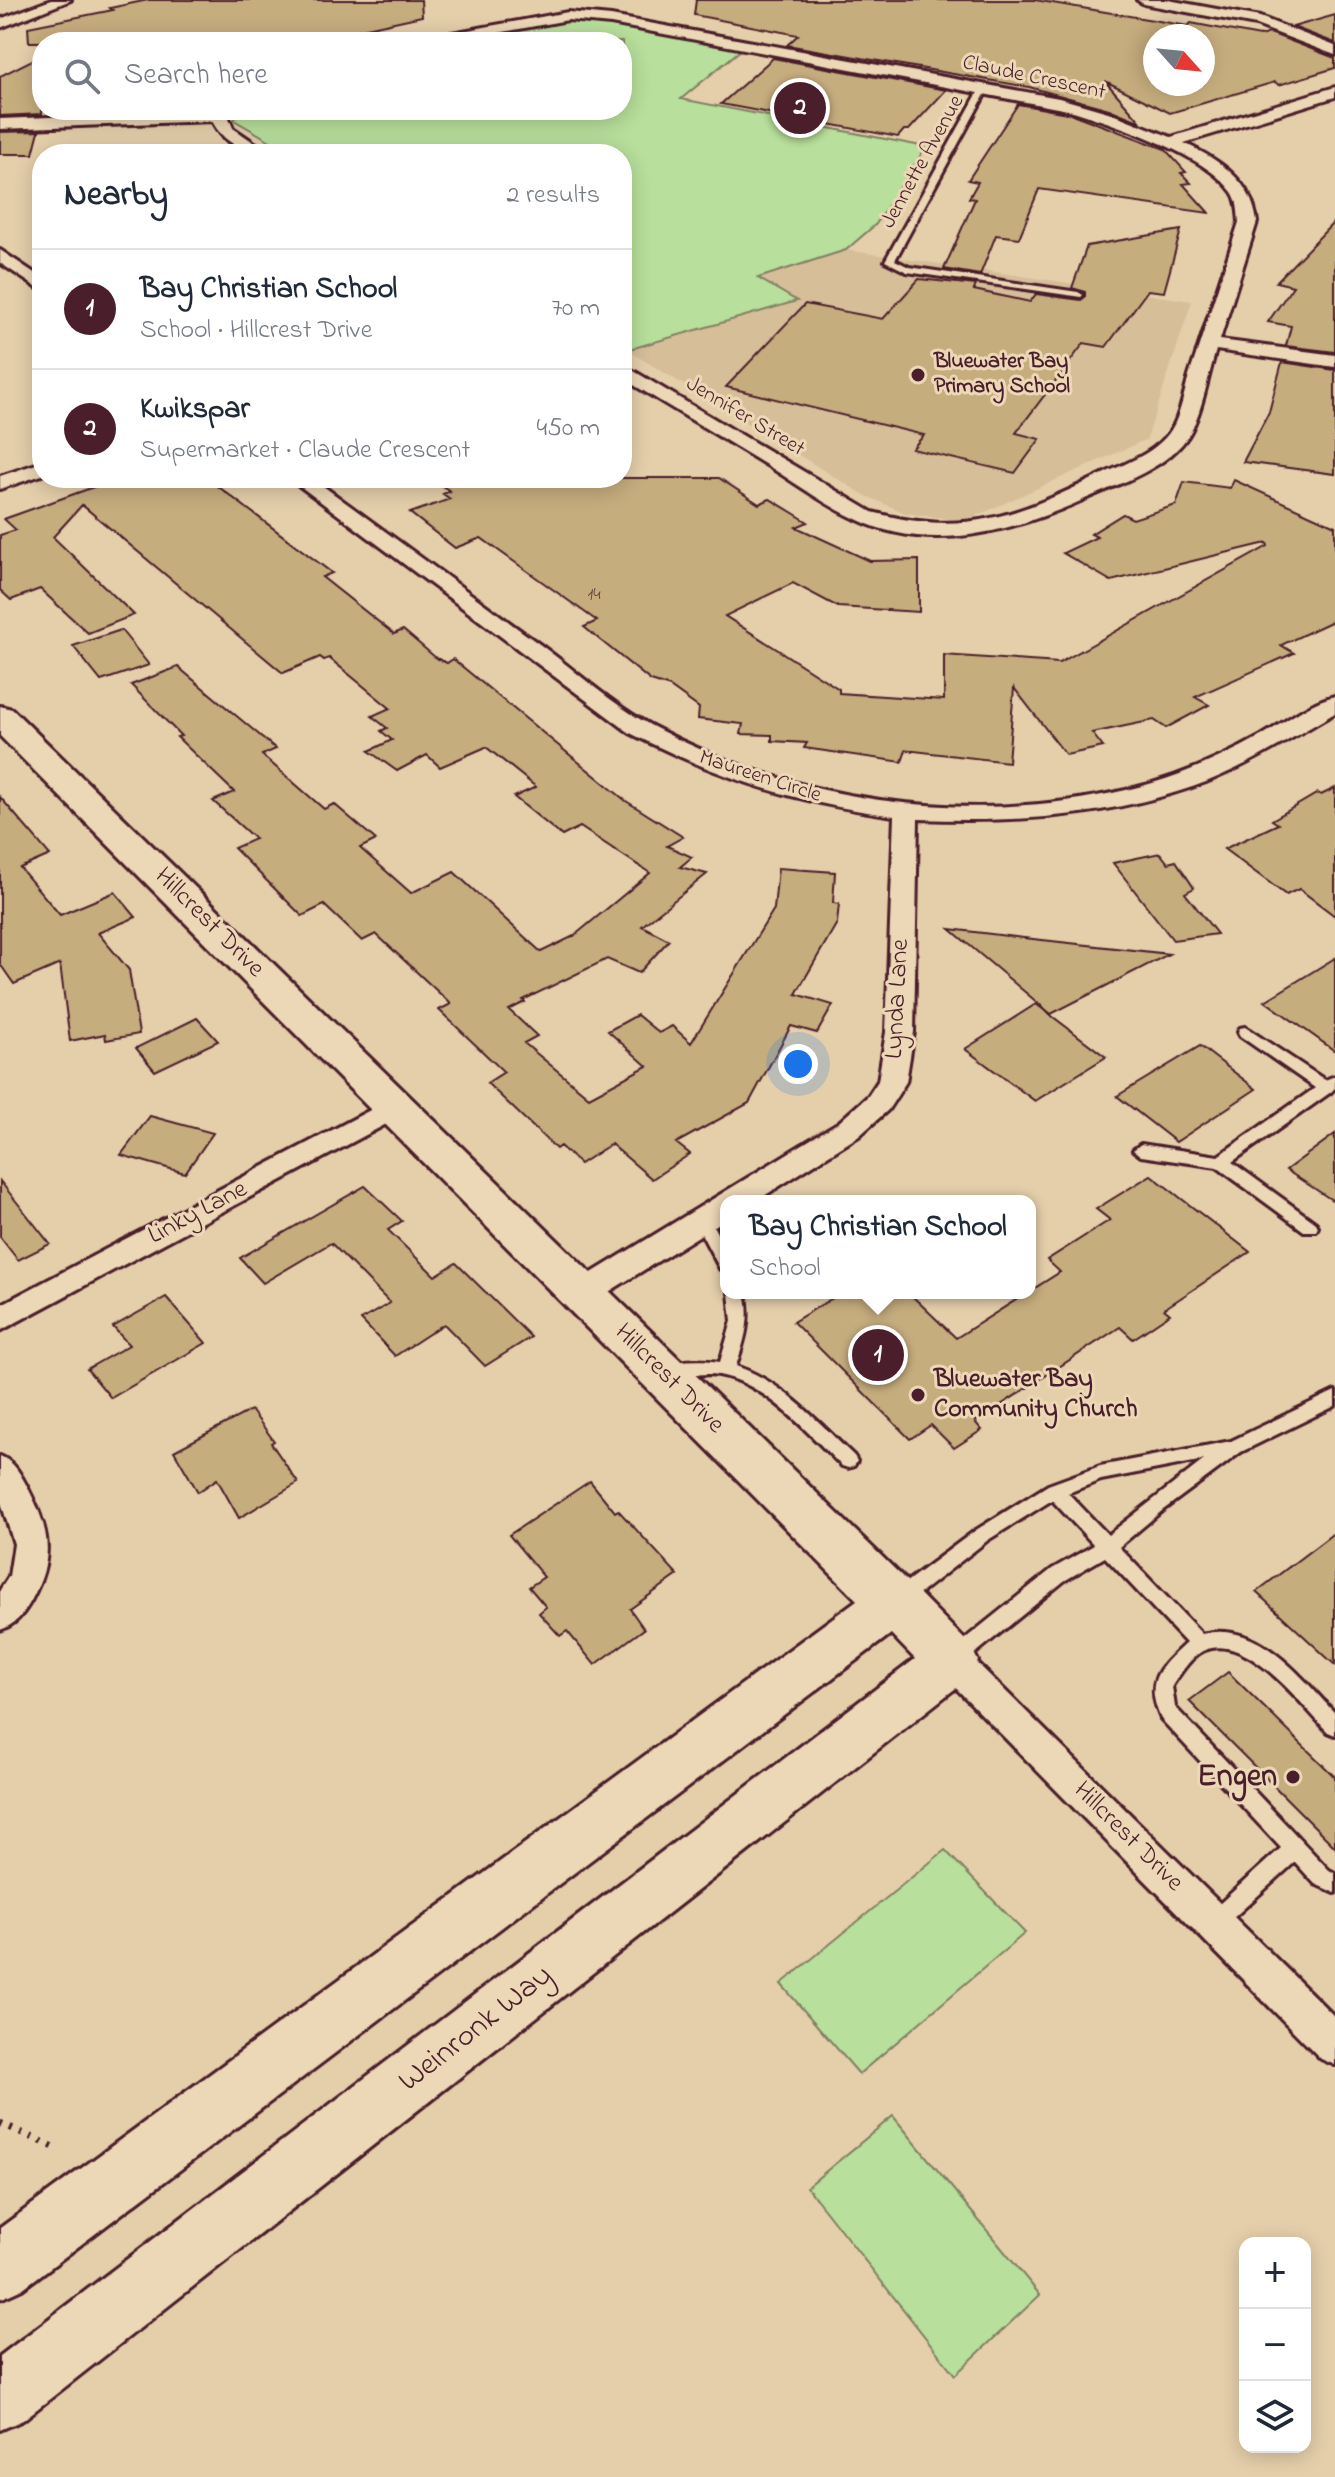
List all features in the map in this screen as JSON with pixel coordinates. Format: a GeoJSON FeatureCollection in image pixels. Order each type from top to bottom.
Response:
{"type":"FeatureCollection","features":[{"type":"Feature","properties":{"kind":"street"},"geometry":{"type":"LineString","coordinates":[[0,24],[64,0]]}},
{"type":"Feature","properties":{"kind":"street"},"geometry":{"type":"LineString","coordinates":[[1144,0],[1260,21],[1335,51]]}},
{"type":"Feature","properties":{"kind":"street","name":"Claude Crescent"},"geometry":{"type":"LineString","coordinates":[[467,32],[569,8],[1102,113],[1216,168],[1230,180],[1246,205],[1248,222],[1188,415],[1181,431],[1168,446],[1149,460],[1020,519],[974,532],[912,530],[865,516],[842,504]]}},
{"type":"Feature","properties":{"kind":"street"},"geometry":{"type":"LineString","coordinates":[[1167,143],[1335,92]]}},
{"type":"Feature","properties":{"kind":"street"},"geometry":{"type":"LineString","coordinates":[[0,124],[96,120]]}},
{"type":"Feature","properties":{"kind":"street"},"geometry":{"type":"LineString","coordinates":[[222,120],[228,132],[247,144]]}},
{"type":"Feature","properties":{"kind":"street"},"geometry":{"type":"LineString","coordinates":[[0,255],[32,279]]}},
{"type":"Feature","properties":{"kind":"street"},"geometry":{"type":"LineString","coordinates":[[1211,344],[1335,361]]}},
{"type":"Feature","properties":{"kind":"street","name":"Jennifer Street"},"geometry":{"type":"LineString","coordinates":[[632,376],[842,504]]}},
{"type":"Feature","properties":{"kind":"street"},"geometry":{"type":"LineString","coordinates":[[0,483],[32,472]]}},
{"type":"Feature","properties":{"kind":"street","name":"Maureen Circle"},"geometry":{"type":"LineString","coordinates":[[312,488],[612,710],[667,746],[795,793],[906,811],[1012,812],[1095,803],[1196,776],[1226,763],[1335,703]]}},
{"type":"Feature","properties":{"kind":"street","name":"Hillcrest Drive"},"geometry":{"type":"LineString","coordinates":[[0,716],[1214,1922],[1332,2035]]}},
{"type":"Feature","properties":{"kind":"street","name":"Lynda Lane"},"geometry":{"type":"LineString","coordinates":[[743,1195],[849,1129],[878,1103],[892,1082],[900,1032],[906,811]]}},
{"type":"Feature","properties":{"kind":"street","name":"Linky Lane"},"geometry":{"type":"LineString","coordinates":[[0,1319],[395,1107]]}},
{"type":"Feature","properties":{"kind":"street"},"geometry":{"type":"LineString","coordinates":[[583,1293],[714,1213]]}},
{"type":"Feature","properties":{"kind":"street"},"geometry":{"type":"LineString","coordinates":[[0,1470],[17,1497],[33,1550],[27,1576],[4,1611]]}},
{"type":"Feature","properties":{"kind":"street"},"geometry":{"type":"LineString","coordinates":[[0,2267],[894,1602]]}},
{"type":"Feature","properties":{"kind":"street","name":"Weinronk Way"},"geometry":{"type":"LineString","coordinates":[[0,2397],[952,1661]]}},
{"type":"Feature","properties":{"kind":"lane","name":"Jennette Avenue"},"geometry":{"type":"LineString","coordinates":[[984,89],[890,261],[901,268],[1078,295]]}},
{"type":"Feature","properties":{"kind":"lane"},"geometry":{"type":"LineString","coordinates":[[1221,1162],[1330,1084],[1245,1032]]}},
{"type":"Feature","properties":{"kind":"lane"},"geometry":{"type":"LineString","coordinates":[[1141,1150],[1221,1162],[1310,1227]]}},
{"type":"Feature","properties":{"kind":"lane"},"geometry":{"type":"LineString","coordinates":[[714,1213],[720,1239]]}},
{"type":"Feature","properties":{"kind":"lane"},"geometry":{"type":"LineString","coordinates":[[727,1367],[741,1319],[739,1299]]}},
{"type":"Feature","properties":{"kind":"lane"},"geometry":{"type":"LineString","coordinates":[[662,1371],[688,1364],[727,1367],[781,1400],[848,1461]]}},
{"type":"Feature","properties":{"kind":"lane"},"geometry":{"type":"LineString","coordinates":[[952,1661],[1058,1575],[1108,1546],[1235,1447],[1335,1398]]}},
{"type":"Feature","properties":{"kind":"lane"},"geometry":{"type":"LineString","coordinates":[[894,1602],[982,1535],[1054,1490],[1100,1473],[1235,1447]]}},
{"type":"Feature","properties":{"kind":"lane"},"geometry":{"type":"LineString","coordinates":[[1054,1490],[1198,1643]]}},
{"type":"Feature","properties":{"kind":"lane"},"geometry":{"type":"LineString","coordinates":[[1335,1726],[1256,1649],[1237,1639],[1217,1637],[1198,1643],[1163,1679],[1160,1696],[1168,1713],[1322,1877],[1335,1883]]}},
{"type":"Feature","properties":{"kind":"lane"},"geometry":{"type":"LineString","coordinates":[[1214,1922],[1296,1848]]}},
{"type":"Feature","properties":{"kind":"path"},"geometry":{"type":"LineString","coordinates":[[0,2123],[54,2147]]}},
{"type":"Feature","properties":{"kind":"shaded area","name":"Bluewater Bay Primary School"},"geometry":{"type":"Polygon","coordinates":[[[846,250],[1192,301],[1147,439],[965,521],[905,513],[864,495],[632,353],[632,349],[795,301],[757,278],[846,250]]]}},
{"type":"Feature","properties":{"kind":"green space"},"geometry":{"type":"Polygon","coordinates":[[[568,21],[614,24],[743,48],[681,99],[926,147],[876,224],[846,250],[758,278],[797,301],[632,349],[632,144],[276,144],[234,120],[632,120],[632,32],[510,32],[568,21]]]}},
{"type":"Feature","properties":{"kind":"green space"},"geometry":{"type":"Polygon","coordinates":[[[945,1850],[1025,1933],[859,2074],[781,1984],[945,1850]]]}},
{"type":"Feature","properties":{"kind":"green space"},"geometry":{"type":"Polygon","coordinates":[[[893,2116],[1040,2295],[955,2375],[807,2187],[893,2116]]]}},
{"type":"Feature","properties":{"kind":"building"},"geometry":{"type":"Polygon","coordinates":[[[148,0],[421,0],[422,16],[348,32],[32,32],[32,42],[29,42],[28,27],[113,10],[110,8],[148,0]]]}},
{"type":"Feature","properties":{"kind":"building"},"geometry":{"type":"Polygon","coordinates":[[[696,0],[1035,0],[1176,24],[1143,24],[1143,96],[1215,96],[1215,28],[1260,36],[1270,33],[1335,58],[1335,68],[1170,113],[1105,81],[1141,122],[1109,109],[1029,87],[787,45],[798,35],[694,15],[696,0]]]}},
{"type":"Feature","properties":{"kind":"building"},"geometry":{"type":"Polygon","coordinates":[[[1335,15],[1335,43],[1293,27],[1335,15]]]}},
{"type":"Feature","properties":{"kind":"building"},"geometry":{"type":"Polygon","coordinates":[[[773,58],[946,90],[909,130],[904,130],[898,137],[721,104],[773,58]]]}},
{"type":"Feature","properties":{"kind":"building"},"geometry":{"type":"Polygon","coordinates":[[[32,60],[32,114],[0,116],[0,76],[32,60]]]}},
{"type":"Feature","properties":{"kind":"building"},"geometry":{"type":"Polygon","coordinates":[[[1018,104],[1072,114],[1165,149],[1186,172],[1181,173],[1191,183],[1183,184],[1209,213],[1039,189],[1019,238],[996,235],[980,275],[944,269],[975,199],[969,198],[978,182],[968,180],[1018,104]]]}},
{"type":"Feature","properties":{"kind":"building"},"geometry":{"type":"Polygon","coordinates":[[[39,131],[36,144],[32,144],[32,154],[0,154],[0,132],[39,131]]]}},
{"type":"Feature","properties":{"kind":"building"},"geometry":{"type":"Polygon","coordinates":[[[1335,221],[1335,352],[1286,346],[1291,326],[1268,322],[1293,286],[1276,282],[1335,221]]]}},
{"type":"Feature","properties":{"kind":"building"},"geometry":{"type":"Polygon","coordinates":[[[1181,230],[1164,292],[1148,290],[1106,347],[1084,343],[1016,433],[1040,439],[1015,473],[912,449],[924,435],[726,387],[805,304],[883,319],[919,279],[976,285],[974,290],[1030,302],[1036,294],[1081,300],[1085,292],[1072,288],[1087,246],[1181,230]]]}},
{"type":"Feature","properties":{"kind":"building"},"geometry":{"type":"Polygon","coordinates":[[[1282,362],[1335,370],[1335,474],[1243,462],[1269,412],[1282,362]]]}},
{"type":"Feature","properties":{"kind":"building"},"geometry":{"type":"Polygon","coordinates":[[[632,478],[719,478],[759,504],[770,499],[808,522],[796,527],[870,561],[919,560],[919,612],[838,607],[793,583],[725,616],[839,689],[839,693],[944,700],[944,655],[1059,663],[1268,546],[1267,543],[1258,545],[1111,581],[1063,553],[1097,537],[1091,534],[1123,514],[1133,519],[1176,505],[1184,482],[1230,488],[1234,480],[1335,526],[1335,620],[1281,645],[1294,653],[1195,697],[1209,705],[1166,728],[1154,720],[1092,733],[1103,747],[1066,755],[1014,688],[1008,762],[906,750],[902,762],[804,748],[807,743],[772,741],[772,735],[741,734],[743,724],[698,719],[699,708],[670,687],[651,681],[584,627],[597,621],[481,538],[455,548],[410,513],[450,499],[443,494],[450,491],[445,488],[632,488],[632,478]]]}},
{"type":"Feature","properties":{"kind":"building"},"geometry":{"type":"Polygon","coordinates":[[[91,488],[220,488],[332,573],[322,577],[394,634],[403,630],[436,658],[447,663],[453,659],[626,801],[683,837],[667,846],[692,857],[680,867],[707,874],[642,926],[669,940],[639,973],[607,959],[523,1000],[525,1002],[509,1010],[537,1036],[524,1043],[589,1097],[647,1066],[608,1031],[637,1015],[659,1033],[672,1026],[691,1043],[774,909],[778,868],[835,872],[833,903],[839,904],[837,923],[796,994],[833,1005],[817,1033],[791,1026],[749,1103],[676,1143],[690,1154],[652,1179],[611,1144],[580,1164],[560,1146],[556,1149],[487,1083],[504,1072],[439,1010],[451,1004],[376,934],[362,941],[324,905],[302,916],[234,848],[255,839],[213,801],[234,792],[177,737],[181,736],[131,685],[178,667],[276,749],[262,755],[324,809],[334,804],[376,840],[360,848],[411,893],[454,872],[541,952],[574,936],[650,873],[580,827],[562,836],[514,797],[536,787],[486,747],[440,767],[427,755],[397,771],[369,751],[392,740],[381,731],[387,728],[372,716],[390,708],[329,658],[324,660],[320,657],[283,673],[82,505],[53,537],[134,615],[88,633],[40,589],[11,600],[0,590],[0,535],[16,530],[4,519],[91,488]]]}},
{"type":"Feature","properties":{"kind":"building"},"geometry":{"type":"Polygon","coordinates":[[[121,630],[149,665],[101,681],[73,646],[121,630]]]}},
{"type":"Feature","properties":{"kind":"building"},"geometry":{"type":"Polygon","coordinates":[[[1335,788],[1335,916],[1299,889],[1286,895],[1224,849],[1278,824],[1272,820],[1318,793],[1321,795],[1335,788]]]}},
{"type":"Feature","properties":{"kind":"building"},"geometry":{"type":"Polygon","coordinates":[[[0,797],[50,855],[20,868],[60,915],[115,892],[136,917],[98,933],[129,970],[139,1034],[106,1040],[105,1034],[70,1041],[60,964],[14,984],[0,964],[0,797]]]}},
{"type":"Feature","properties":{"kind":"building"},"geometry":{"type":"Polygon","coordinates":[[[1160,853],[1168,863],[1176,861],[1194,888],[1185,893],[1217,934],[1173,940],[1113,863],[1160,853]]]}},
{"type":"Feature","properties":{"kind":"building"},"geometry":{"type":"Polygon","coordinates":[[[950,929],[1024,938],[1169,954],[1051,1014],[950,929]]]}},
{"type":"Feature","properties":{"kind":"building"},"geometry":{"type":"Polygon","coordinates":[[[1335,958],[1335,1051],[1265,1001],[1335,958]]]}},
{"type":"Feature","properties":{"kind":"building"},"geometry":{"type":"Polygon","coordinates":[[[1036,1004],[1106,1057],[1035,1101],[965,1049],[1036,1004]]]}},
{"type":"Feature","properties":{"kind":"building"},"geometry":{"type":"Polygon","coordinates":[[[197,1018],[218,1041],[155,1071],[136,1048],[197,1018]]]}},
{"type":"Feature","properties":{"kind":"building"},"geometry":{"type":"Polygon","coordinates":[[[1200,1046],[1256,1089],[1176,1142],[1117,1096],[1200,1046]]]}},
{"type":"Feature","properties":{"kind":"building"},"geometry":{"type":"Polygon","coordinates":[[[150,1116],[213,1133],[185,1173],[121,1155],[150,1116]]]}},
{"type":"Feature","properties":{"kind":"building"},"geometry":{"type":"Polygon","coordinates":[[[1335,1134],[1335,1202],[1286,1170],[1335,1134]]]}},
{"type":"Feature","properties":{"kind":"building"},"geometry":{"type":"Polygon","coordinates":[[[1151,1175],[1250,1252],[1164,1309],[1170,1314],[1133,1339],[1120,1327],[975,1422],[982,1430],[954,1448],[931,1425],[910,1439],[793,1322],[831,1299],[915,1299],[956,1338],[1017,1299],[1036,1299],[1036,1287],[1060,1272],[1047,1260],[1110,1220],[1096,1209],[1151,1175]]]}},
{"type":"Feature","properties":{"kind":"building"},"geometry":{"type":"Polygon","coordinates":[[[0,1181],[50,1244],[18,1260],[0,1237],[0,1181]]]}},
{"type":"Feature","properties":{"kind":"building"},"geometry":{"type":"Polygon","coordinates":[[[365,1186],[402,1221],[388,1230],[435,1276],[456,1263],[531,1337],[485,1366],[444,1324],[395,1356],[361,1320],[390,1303],[331,1243],[263,1283],[240,1258],[365,1186]]]}},
{"type":"Feature","properties":{"kind":"building"},"geometry":{"type":"Polygon","coordinates":[[[166,1297],[206,1343],[111,1398],[87,1369],[129,1345],[113,1327],[166,1297]]]}},
{"type":"Feature","properties":{"kind":"building"},"geometry":{"type":"Polygon","coordinates":[[[251,1410],[274,1441],[271,1443],[298,1483],[239,1518],[217,1479],[198,1492],[174,1451],[251,1410]]]}},
{"type":"Feature","properties":{"kind":"building"},"geometry":{"type":"Polygon","coordinates":[[[590,1481],[615,1512],[618,1510],[678,1575],[630,1609],[644,1629],[595,1665],[567,1631],[560,1636],[539,1613],[546,1607],[529,1587],[544,1577],[509,1535],[590,1481]]]}},
{"type":"Feature","properties":{"kind":"building"},"geometry":{"type":"Polygon","coordinates":[[[1335,1532],[1335,1665],[1256,1592],[1335,1532]]]}},
{"type":"Feature","properties":{"kind":"building"},"geometry":{"type":"Polygon","coordinates":[[[1228,1672],[1335,1777],[1335,1847],[1189,1701],[1228,1672]]]}},
{"type":"Feature","properties":{"kind":"place","name":"Kwikspar"},"geometry":{"type":"Point","coordinates":[800,108]}},
{"type":"Feature","properties":{"kind":"place","name":"Bluewater Bay Primary School"},"geometry":{"type":"Point","coordinates":[918,375]}},
{"type":"Feature","properties":{"kind":"place","name":"Bay Christian School"},"geometry":{"type":"Point","coordinates":[878,1355]}},
{"type":"Feature","properties":{"kind":"place","name":"Bluewater Bay Community Church"},"geometry":{"type":"Point","coordinates":[918,1395]}},
{"type":"Feature","properties":{"kind":"place","name":"Engen"},"geometry":{"type":"Point","coordinates":[1293,1777]}}]}
